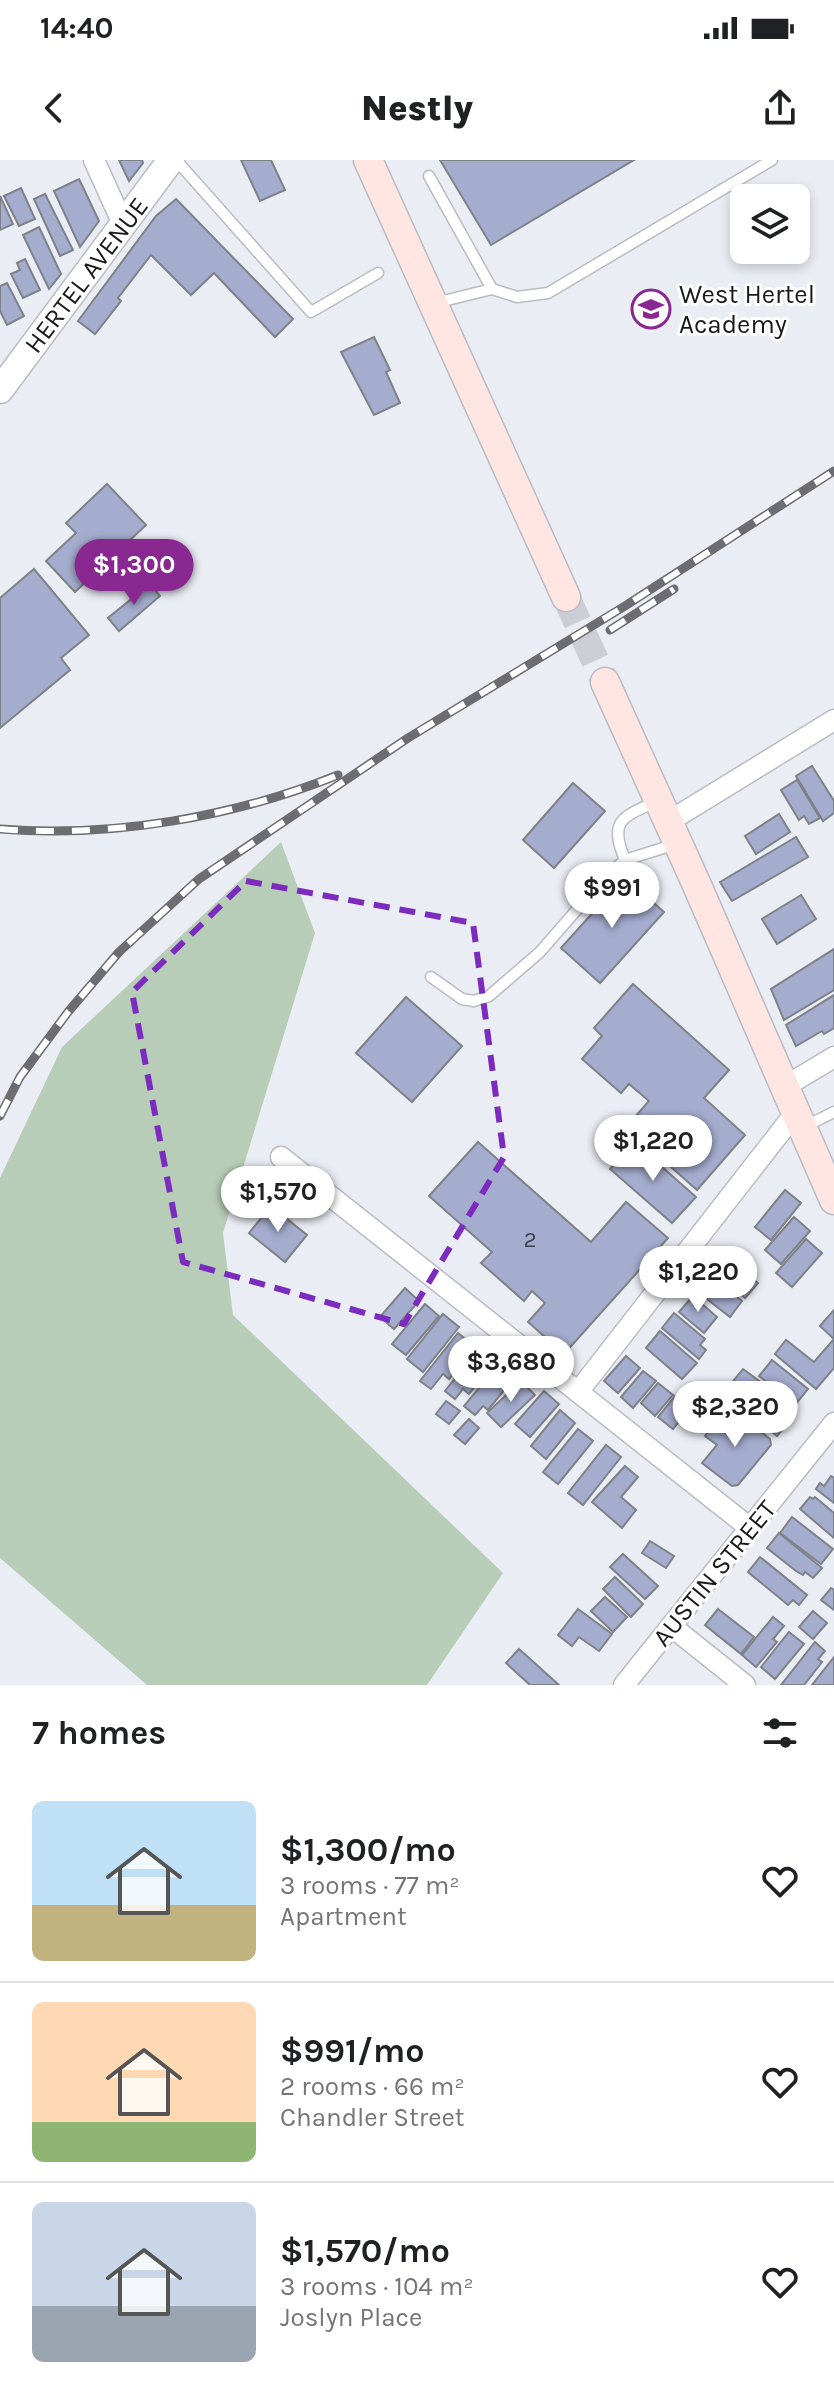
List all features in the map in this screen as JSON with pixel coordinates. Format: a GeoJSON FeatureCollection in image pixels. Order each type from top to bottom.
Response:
{"type":"FeatureCollection","features":[{"type":"Feature","properties":{"kind":"main road"},"geometry":{"type":"LineString","coordinates":[[368,160],[566,597]]}},
{"type":"Feature","properties":{"kind":"main road"},"geometry":{"type":"LineString","coordinates":[[605,682],[834,1200]]}},
{"type":"Feature","properties":{"kind":"street"},"geometry":{"type":"LineString","coordinates":[[94,160],[123,224]]}},
{"type":"Feature","properties":{"kind":"street","name":"HERTEL AVENUE"},"geometry":{"type":"LineString","coordinates":[[0,390],[174,160]]}},
{"type":"Feature","properties":{"kind":"street"},"geometry":{"type":"LineString","coordinates":[[669,822],[834,720]]}},
{"type":"Feature","properties":{"kind":"street"},"geometry":{"type":"LineString","coordinates":[[578,1392],[834,1057]]}},
{"type":"Feature","properties":{"kind":"street"},"geometry":{"type":"LineString","coordinates":[[281,1157],[750,1528]]}},
{"type":"Feature","properties":{"kind":"street","name":"AUSTIN STREET"},"geometry":{"type":"LineString","coordinates":[[624,1685],[834,1423]]}},
{"type":"Feature","properties":{"kind":"street"},"geometry":{"type":"LineString","coordinates":[[671,1626],[745,1685]]}},
{"type":"Feature","properties":{"kind":"lane"},"geometry":{"type":"LineString","coordinates":[[174,160],[311,312],[378,273]]}},
{"type":"Feature","properties":{"kind":"lane"},"geometry":{"type":"LineString","coordinates":[[433,304],[492,289],[517,297],[548,293],[772,160]]}},
{"type":"Feature","properties":{"kind":"lane"},"geometry":{"type":"LineString","coordinates":[[429,176],[492,289]]}},
{"type":"Feature","properties":{"kind":"lane"},"geometry":{"type":"LineString","coordinates":[[625,860],[617,840],[617,829],[624,817],[669,822]]}},
{"type":"Feature","properties":{"kind":"lane"},"geometry":{"type":"LineString","coordinates":[[431,977],[462,999],[474,1001],[489,996],[540,952],[607,875],[669,822]]}},
{"type":"Feature","properties":{"kind":"lane"},"geometry":{"type":"LineString","coordinates":[[794,1109],[834,1112]]}},
{"type":"Feature","properties":{"kind":"highlighted area"},"geometry":{"type":"Polygon","coordinates":[[[246,881],[473,923],[504,1157],[404,1324],[183,1262],[132,992],[246,881]]]}},
{"type":"Feature","properties":{"kind":"green space"},"geometry":{"type":"Polygon","coordinates":[[[281,842],[315,933],[223,1233],[233,1315],[503,1573],[427,1685],[147,1685],[0,1558],[0,1178],[62,1047],[281,842]]]}},
{"type":"Feature","properties":{"kind":"building"},"geometry":{"type":"Polygon","coordinates":[[[119,160],[142,160],[143,163],[129,181],[119,160]]]}},
{"type":"Feature","properties":{"kind":"building"},"geometry":{"type":"Polygon","coordinates":[[[241,160],[271,160],[285,190],[260,201],[241,160]]]}},
{"type":"Feature","properties":{"kind":"building"},"geometry":{"type":"Polygon","coordinates":[[[440,160],[634,160],[491,245],[440,160]]]}},
{"type":"Feature","properties":{"kind":"building"},"geometry":{"type":"Polygon","coordinates":[[[79,179],[99,221],[80,247],[54,191],[79,179]]]}},
{"type":"Feature","properties":{"kind":"building"},"geometry":{"type":"Polygon","coordinates":[[[21,188],[35,219],[19,226],[4,196],[21,188]]]}},
{"type":"Feature","properties":{"kind":"building"},"geometry":{"type":"Polygon","coordinates":[[[45,194],[73,250],[60,256],[34,199],[45,194]]]}},
{"type":"Feature","properties":{"kind":"building"},"geometry":{"type":"Polygon","coordinates":[[[0,196],[13,224],[0,230],[0,196]]]}},
{"type":"Feature","properties":{"kind":"building"},"geometry":{"type":"Polygon","coordinates":[[[176,199],[293,319],[275,337],[214,273],[191,295],[151,255],[95,334],[78,321],[156,216],[176,199]]]}},
{"type":"Feature","properties":{"kind":"building"},"geometry":{"type":"Polygon","coordinates":[[[39,227],[61,274],[49,289],[23,235],[39,227]]]}},
{"type":"Feature","properties":{"kind":"building"},"geometry":{"type":"Polygon","coordinates":[[[25,259],[40,290],[23,298],[11,274],[20,270],[17,263],[25,259]]]}},
{"type":"Feature","properties":{"kind":"building"},"geometry":{"type":"Polygon","coordinates":[[[7,283],[24,316],[7,325],[0,311],[0,286],[7,283]]]}},
{"type":"Feature","properties":{"kind":"building"},"geometry":{"type":"Polygon","coordinates":[[[374,337],[390,370],[386,372],[400,403],[374,415],[341,352],[374,337]]]}},
{"type":"Feature","properties":{"kind":"building"},"geometry":{"type":"Polygon","coordinates":[[[107,484],[146,525],[75,592],[46,561],[76,533],[66,523],[107,484]]]}},
{"type":"Feature","properties":{"kind":"building"},"geometry":{"type":"Polygon","coordinates":[[[34,569],[89,635],[61,658],[70,670],[0,728],[0,598],[34,569]]]}},
{"type":"Feature","properties":{"kind":"building"},"geometry":{"type":"Polygon","coordinates":[[[150,584],[160,596],[119,631],[108,618],[150,584]]]}},
{"type":"Feature","properties":{"kind":"building"},"geometry":{"type":"Polygon","coordinates":[[[812,766],[834,801],[834,813],[823,821],[796,776],[812,766]]]}},
{"type":"Feature","properties":{"kind":"building"},"geometry":{"type":"Polygon","coordinates":[[[797,780],[820,818],[809,824],[804,816],[799,820],[781,790],[797,780]]]}},
{"type":"Feature","properties":{"kind":"building"},"geometry":{"type":"Polygon","coordinates":[[[573,783],[605,811],[554,868],[523,840],[573,783]]]}},
{"type":"Feature","properties":{"kind":"building"},"geometry":{"type":"Polygon","coordinates":[[[779,814],[790,832],[756,854],[745,836],[779,814]]]}},
{"type":"Feature","properties":{"kind":"building"},"geometry":{"type":"Polygon","coordinates":[[[796,837],[808,857],[732,901],[720,882],[796,837]]]}},
{"type":"Feature","properties":{"kind":"building"},"geometry":{"type":"Polygon","coordinates":[[[625,877],[664,912],[600,983],[561,948],[625,877]]]}},
{"type":"Feature","properties":{"kind":"building"},"geometry":{"type":"Polygon","coordinates":[[[801,895],[816,919],[777,944],[762,919],[801,895]]]}},
{"type":"Feature","properties":{"kind":"building"},"geometry":{"type":"Polygon","coordinates":[[[834,949],[834,990],[784,1020],[771,989],[834,949]]]}},
{"type":"Feature","properties":{"kind":"building"},"geometry":{"type":"Polygon","coordinates":[[[633,984],[729,1070],[704,1098],[745,1135],[697,1190],[626,1127],[649,1101],[629,1084],[621,1093],[582,1059],[602,1036],[594,1028],[633,984]]]}},
{"type":"Feature","properties":{"kind":"building"},"geometry":{"type":"Polygon","coordinates":[[[834,995],[834,1028],[824,1034],[822,1031],[796,1046],[786,1025],[834,995]]]}},
{"type":"Feature","properties":{"kind":"building"},"geometry":{"type":"Polygon","coordinates":[[[406,997],[462,1046],[412,1102],[356,1053],[406,997]]]}},
{"type":"Feature","properties":{"kind":"building"},"geometry":{"type":"Polygon","coordinates":[[[478,1142],[591,1242],[626,1202],[668,1238],[564,1354],[528,1322],[545,1303],[532,1291],[524,1301],[481,1263],[492,1252],[429,1196],[478,1142]]]}},
{"type":"Feature","properties":{"kind":"building"},"geometry":{"type":"Polygon","coordinates":[[[634,1142],[696,1197],[672,1223],[610,1169],[634,1142]]]}},
{"type":"Feature","properties":{"kind":"building"},"geometry":{"type":"Polygon","coordinates":[[[785,1190],[801,1203],[771,1240],[755,1227],[785,1190]]]}},
{"type":"Feature","properties":{"kind":"building"},"geometry":{"type":"Polygon","coordinates":[[[271,1206],[307,1235],[285,1262],[249,1233],[271,1206]]]}},
{"type":"Feature","properties":{"kind":"building"},"geometry":{"type":"Polygon","coordinates":[[[794,1217],[810,1231],[781,1264],[765,1250],[794,1217]]]}},
{"type":"Feature","properties":{"kind":"building"},"geometry":{"type":"Polygon","coordinates":[[[806,1239],[822,1253],[792,1287],[776,1273],[806,1239]]]}},
{"type":"Feature","properties":{"kind":"building"},"geometry":{"type":"Polygon","coordinates":[[[724,1254],[758,1283],[745,1298],[711,1269],[724,1254]]]}},
{"type":"Feature","properties":{"kind":"building"},"geometry":{"type":"Polygon","coordinates":[[[705,1272],[742,1301],[730,1317],[693,1288],[705,1272]]]}},
{"type":"Feature","properties":{"kind":"building"},"geometry":{"type":"Polygon","coordinates":[[[405,1288],[419,1301],[394,1329],[380,1317],[405,1288]]]}},
{"type":"Feature","properties":{"kind":"building"},"geometry":{"type":"Polygon","coordinates":[[[693,1296],[717,1317],[704,1333],[679,1312],[693,1296]]]}},
{"type":"Feature","properties":{"kind":"building"},"geometry":{"type":"Polygon","coordinates":[[[425,1304],[439,1316],[406,1355],[392,1344],[425,1304]]]}},
{"type":"Feature","properties":{"kind":"building"},"geometry":{"type":"Polygon","coordinates":[[[834,1310],[834,1339],[820,1326],[834,1310]]]}},
{"type":"Feature","properties":{"kind":"building"},"geometry":{"type":"Polygon","coordinates":[[[674,1313],[705,1339],[700,1345],[706,1350],[699,1359],[662,1328],[674,1313]]]}},
{"type":"Feature","properties":{"kind":"building"},"geometry":{"type":"Polygon","coordinates":[[[443,1314],[459,1327],[423,1372],[407,1359],[443,1314]]]}},
{"type":"Feature","properties":{"kind":"building"},"geometry":{"type":"Polygon","coordinates":[[[660,1331],[697,1363],[682,1379],[646,1348],[660,1331]]]}},
{"type":"Feature","properties":{"kind":"building"},"geometry":{"type":"Polygon","coordinates":[[[458,1333],[475,1347],[449,1379],[443,1374],[431,1389],[420,1381],[458,1333]]]}},
{"type":"Feature","properties":{"kind":"building"},"geometry":{"type":"Polygon","coordinates":[[[834,1339],[834,1368],[816,1389],[775,1354],[786,1340],[814,1362],[834,1339]]]}},
{"type":"Feature","properties":{"kind":"building"},"geometry":{"type":"Polygon","coordinates":[[[478,1349],[495,1362],[469,1394],[463,1389],[455,1399],[445,1391],[478,1349]]]}},
{"type":"Feature","properties":{"kind":"building"},"geometry":{"type":"Polygon","coordinates":[[[626,1356],[640,1368],[618,1393],[604,1381],[626,1356]]]}},
{"type":"Feature","properties":{"kind":"building"},"geometry":{"type":"Polygon","coordinates":[[[772,1360],[808,1389],[795,1405],[759,1376],[772,1360]]]}},
{"type":"Feature","properties":{"kind":"building"},"geometry":{"type":"Polygon","coordinates":[[[498,1365],[514,1378],[488,1410],[483,1406],[475,1415],[464,1406],[498,1365]]]}},
{"type":"Feature","properties":{"kind":"building"},"geometry":{"type":"Polygon","coordinates":[[[743,1369],[789,1403],[785,1407],[795,1415],[777,1436],[724,1392],[743,1369]]]}},
{"type":"Feature","properties":{"kind":"building"},"geometry":{"type":"Polygon","coordinates":[[[643,1371],[656,1381],[633,1408],[621,1397],[643,1371]]]}},
{"type":"Feature","properties":{"kind":"building"},"geometry":{"type":"Polygon","coordinates":[[[521,1381],[535,1395],[501,1427],[487,1413],[521,1381]]]}},
{"type":"Feature","properties":{"kind":"building"},"geometry":{"type":"Polygon","coordinates":[[[658,1383],[673,1395],[655,1416],[641,1403],[658,1383]]]}},
{"type":"Feature","properties":{"kind":"building"},"geometry":{"type":"Polygon","coordinates":[[[544,1391],[559,1404],[530,1437],[515,1424],[544,1391]]]}},
{"type":"Feature","properties":{"kind":"building"},"geometry":{"type":"Polygon","coordinates":[[[675,1396],[690,1408],[673,1429],[658,1417],[675,1396]]]}},
{"type":"Feature","properties":{"kind":"building"},"geometry":{"type":"Polygon","coordinates":[[[446,1401],[460,1411],[449,1424],[436,1414],[446,1401]]]}},
{"type":"Feature","properties":{"kind":"building"},"geometry":{"type":"Polygon","coordinates":[[[560,1410],[575,1423],[546,1459],[531,1446],[560,1410]]]}},
{"type":"Feature","properties":{"kind":"building"},"geometry":{"type":"Polygon","coordinates":[[[723,1412],[742,1428],[748,1421],[770,1439],[771,1445],[738,1485],[732,1486],[702,1463],[717,1445],[705,1436],[723,1412]]]}},
{"type":"Feature","properties":{"kind":"building"},"geometry":{"type":"Polygon","coordinates":[[[469,1419],[479,1428],[465,1444],[454,1435],[469,1419]]]}},
{"type":"Feature","properties":{"kind":"building"},"geometry":{"type":"Polygon","coordinates":[[[578,1429],[593,1441],[558,1484],[543,1472],[578,1429]]]}},
{"type":"Feature","properties":{"kind":"building"},"geometry":{"type":"Polygon","coordinates":[[[606,1445],[621,1457],[583,1505],[568,1493],[606,1445]]]}},
{"type":"Feature","properties":{"kind":"building"},"geometry":{"type":"Polygon","coordinates":[[[625,1466],[638,1477],[621,1497],[636,1510],[622,1528],[592,1502],[625,1466]]]}},
{"type":"Feature","properties":{"kind":"building"},"geometry":{"type":"Polygon","coordinates":[[[831,1476],[834,1478],[834,1503],[816,1489],[820,1483],[824,1486],[831,1476]]]}},
{"type":"Feature","properties":{"kind":"building"},"geometry":{"type":"Polygon","coordinates":[[[810,1497],[815,1497],[834,1513],[834,1538],[800,1509],[810,1497]]]}},
{"type":"Feature","properties":{"kind":"building"},"geometry":{"type":"Polygon","coordinates":[[[792,1517],[833,1549],[821,1564],[780,1533],[792,1517]]]}},
{"type":"Feature","properties":{"kind":"building"},"geometry":{"type":"Polygon","coordinates":[[[779,1533],[822,1568],[813,1578],[805,1572],[803,1575],[796,1571],[767,1548],[779,1533]]]}},
{"type":"Feature","properties":{"kind":"building"},"geometry":{"type":"Polygon","coordinates":[[[650,1541],[674,1556],[666,1568],[642,1553],[650,1541]]]}},
{"type":"Feature","properties":{"kind":"building"},"geometry":{"type":"Polygon","coordinates":[[[623,1554],[658,1586],[645,1599],[610,1567],[623,1554]]]}},
{"type":"Feature","properties":{"kind":"building"},"geometry":{"type":"Polygon","coordinates":[[[760,1557],[807,1595],[799,1605],[793,1600],[788,1605],[748,1572],[760,1557]]]}},
{"type":"Feature","properties":{"kind":"building"},"geometry":{"type":"Polygon","coordinates":[[[615,1577],[643,1604],[631,1617],[603,1589],[615,1577]]]}},
{"type":"Feature","properties":{"kind":"building"},"geometry":{"type":"Polygon","coordinates":[[[831,1588],[834,1590],[834,1610],[821,1600],[831,1588]]]}},
{"type":"Feature","properties":{"kind":"building"},"geometry":{"type":"Polygon","coordinates":[[[605,1597],[627,1617],[613,1632],[591,1611],[605,1597]]]}},
{"type":"Feature","properties":{"kind":"building"},"geometry":{"type":"Polygon","coordinates":[[[578,1609],[612,1634],[599,1651],[579,1637],[572,1646],[558,1635],[578,1609]]]}},
{"type":"Feature","properties":{"kind":"building"},"geometry":{"type":"Polygon","coordinates":[[[718,1609],[754,1637],[741,1654],[705,1625],[718,1609]]]}},
{"type":"Feature","properties":{"kind":"building"},"geometry":{"type":"Polygon","coordinates":[[[813,1611],[827,1623],[813,1639],[799,1627],[813,1611]]]}},
{"type":"Feature","properties":{"kind":"building"},"geometry":{"type":"Polygon","coordinates":[[[773,1617],[784,1626],[773,1639],[777,1642],[756,1667],[742,1655],[773,1617]]]}},
{"type":"Feature","properties":{"kind":"building"},"geometry":{"type":"Polygon","coordinates":[[[789,1632],[804,1644],[775,1679],[761,1667],[789,1632]]]}},
{"type":"Feature","properties":{"kind":"building"},"geometry":{"type":"Polygon","coordinates":[[[815,1642],[825,1651],[818,1659],[822,1662],[804,1685],[781,1685],[815,1642]]]}},
{"type":"Feature","properties":{"kind":"building"},"geometry":{"type":"Polygon","coordinates":[[[519,1649],[559,1685],[530,1685],[506,1663],[519,1649]]]}},
{"type":"Feature","properties":{"kind":"building"},"geometry":{"type":"Polygon","coordinates":[[[834,1657],[834,1685],[812,1685],[834,1657]]]}},
{"type":"Feature","properties":{"kind":"tunnel"},"geometry":{"type":"LineString","coordinates":[[566,597],[605,682]]}},
{"type":"Feature","properties":{"kind":"railway"},"geometry":{"type":"LineString","coordinates":[[0,1116],[20,1077],[68,1012],[119,952],[199,879],[408,738],[625,606],[834,471]]}},
{"type":"Feature","properties":{"kind":"railway"},"geometry":{"type":"LineString","coordinates":[[610,630],[674,589]]}},
{"type":"Feature","properties":{"kind":"railway"},"geometry":{"type":"LineString","coordinates":[[0,829],[85,830],[172,821],[257,802],[338,775]]}},
{"type":"Feature","properties":{"kind":"place","name":"West Hertel Academy"},"geometry":{"type":"Point","coordinates":[651,309]}}]}
